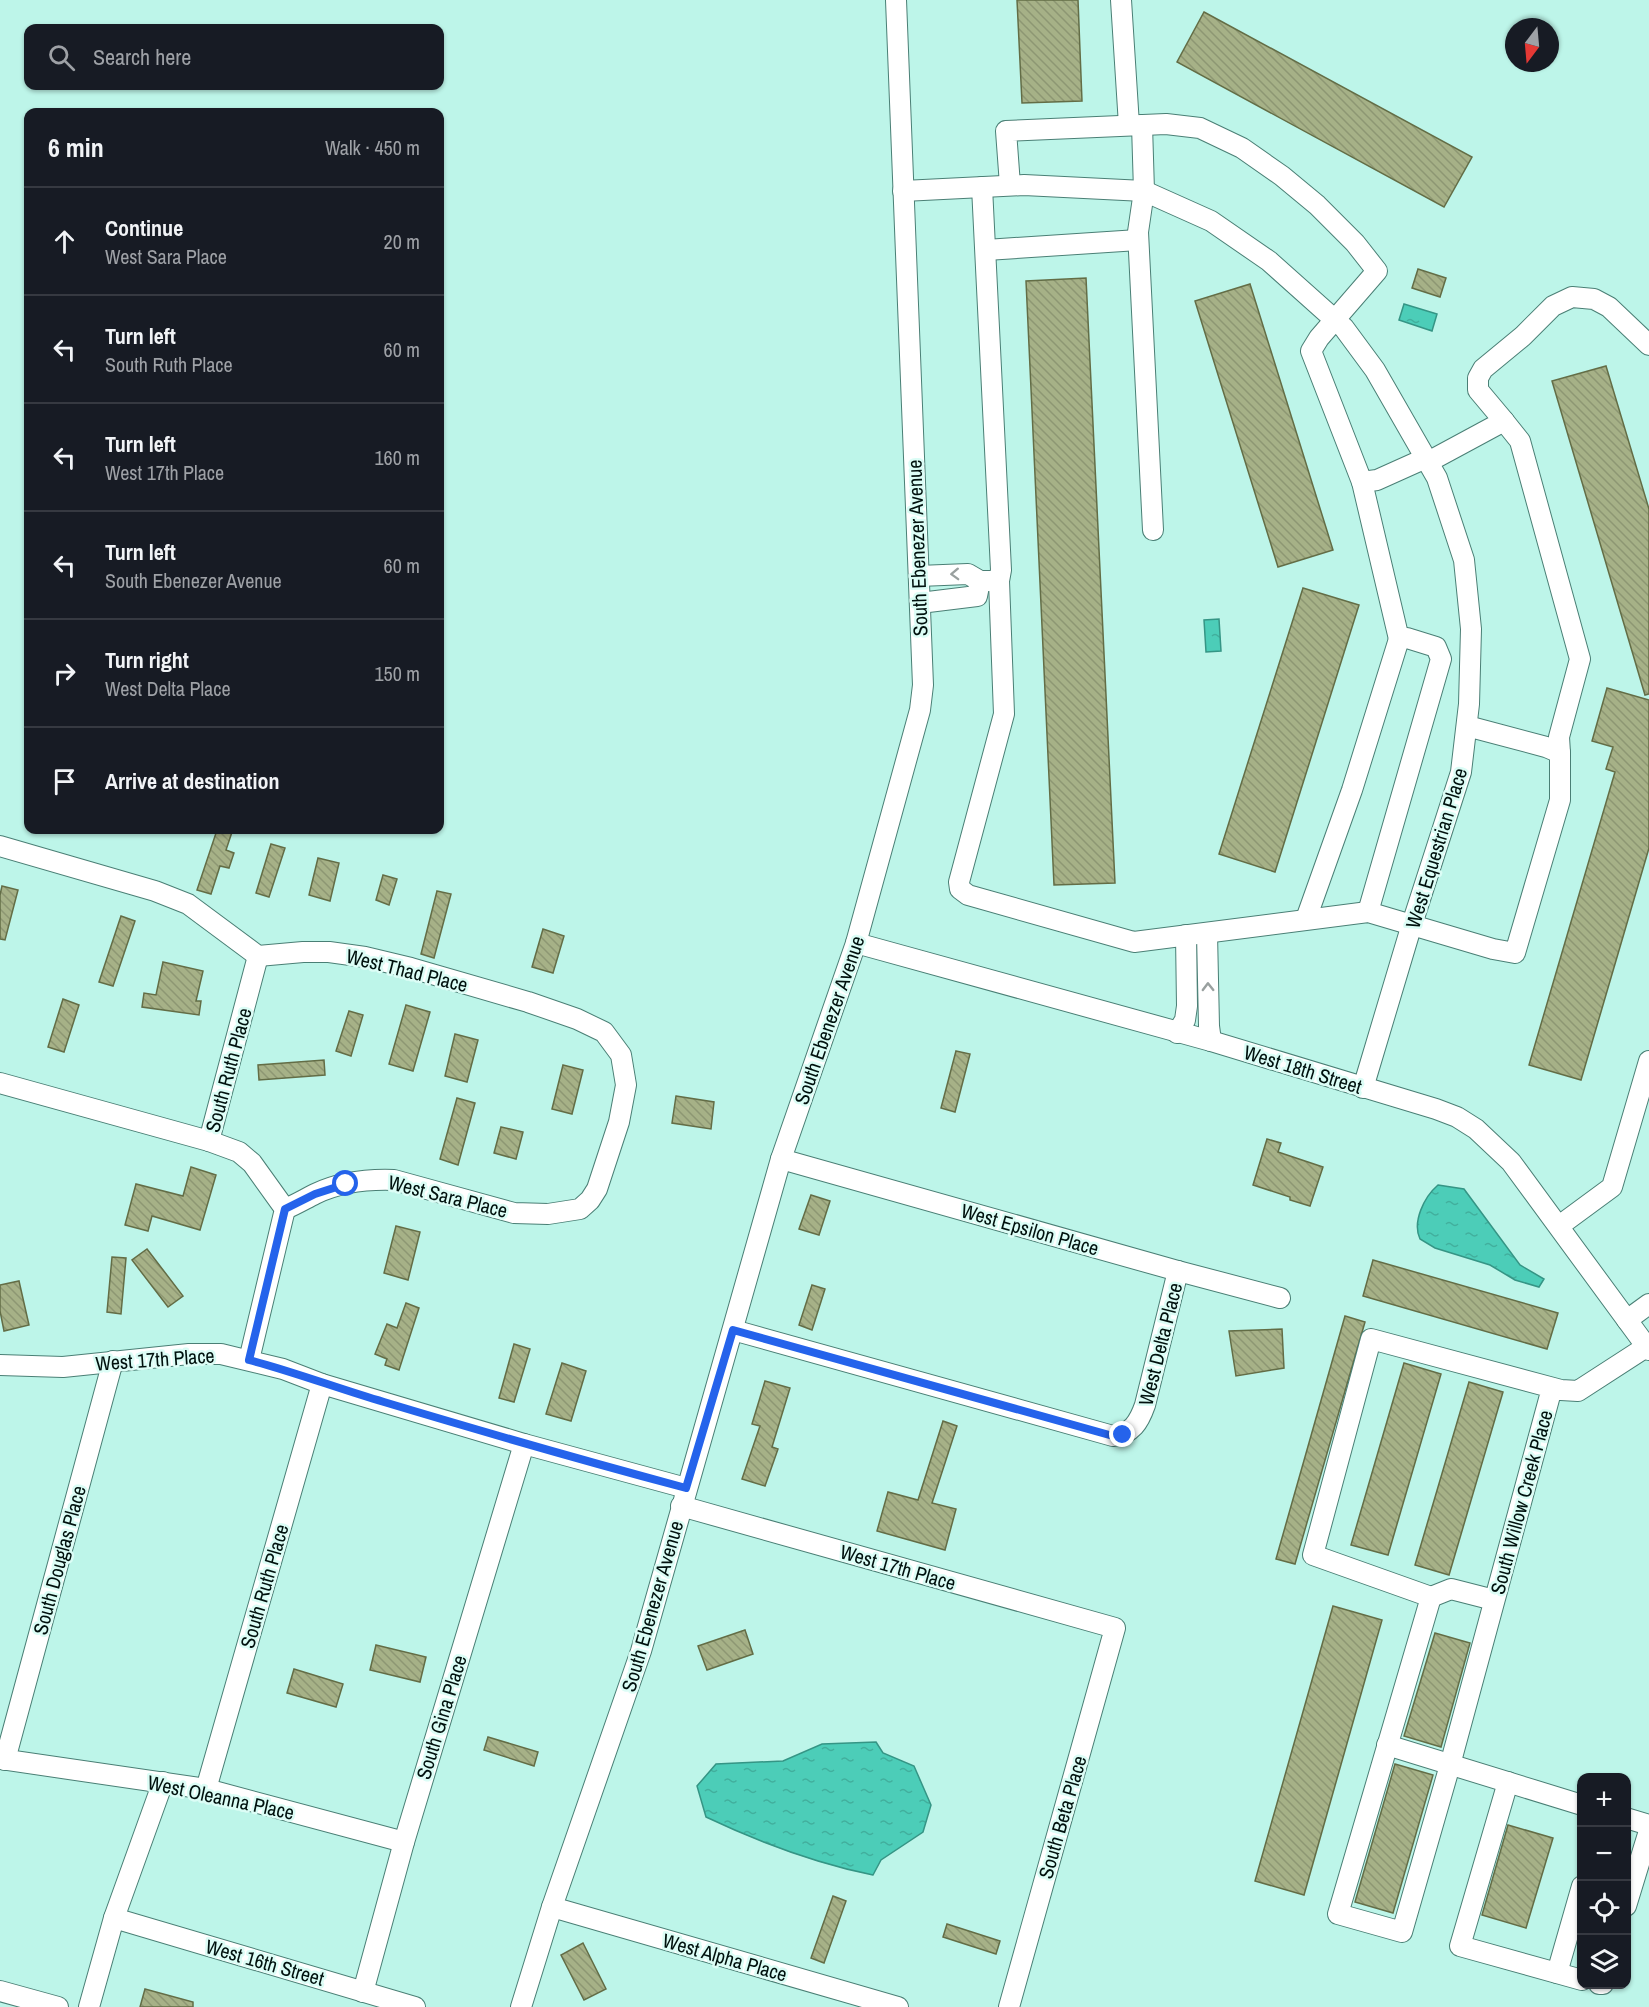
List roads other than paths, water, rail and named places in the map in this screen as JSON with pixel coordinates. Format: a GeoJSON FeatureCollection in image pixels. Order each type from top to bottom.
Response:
{"type":"FeatureCollection","features":[{"type":"Feature","properties":{"kind":"street","name":"South Ebenezer Avenue"},"geometry":{"type":"LineString","coordinates":[[521,2007],[552,1907],[641,1651],[781,1159],[856,943],[920,710],[923,685],[896,0]]}},
{"type":"Feature","properties":{"kind":"street"},"geometry":{"type":"LineString","coordinates":[[1121,0],[1144,191],[1138,240],[1153,530]]}},
{"type":"Feature","properties":{"kind":"street"},"geometry":{"type":"LineString","coordinates":[[1010,185],[1006,131],[1166,124],[1200,128],[1242,148],[1282,176],[1317,205],[1377,271],[1311,351],[1362,482],[1399,639],[1352,790],[1306,920]]}},
{"type":"Feature","properties":{"kind":"street","name":"West Equestrian Place"},"geometry":{"type":"LineString","coordinates":[[903,191],[1010,185],[1144,191],[1211,221],[1269,261],[1344,328],[1375,370],[1437,478],[1464,560],[1471,629],[1470,704],[1461,772],[1363,1088]]}},
{"type":"Feature","properties":{"kind":"street"},"geometry":{"type":"LineString","coordinates":[[920,603],[977,596],[1001,570],[982,187]]}},
{"type":"Feature","properties":{"kind":"street"},"geometry":{"type":"LineString","coordinates":[[986,250],[1138,240]]}},
{"type":"Feature","properties":{"kind":"street"},"geometry":{"type":"LineString","coordinates":[[990,581],[1004,714],[959,882],[960,889],[968,895],[1124,941],[1134,942],[1368,912],[1493,949],[1515,953],[1560,800],[1559,737],[1580,659],[1520,441],[1478,390],[1478,378],[1483,369],[1523,336],[1553,306],[1572,297],[1594,299],[1609,307],[1649,345]]}},
{"type":"Feature","properties":{"kind":"street"},"geometry":{"type":"LineString","coordinates":[[1362,482],[1377,480],[1427,460],[1504,421]]}},
{"type":"Feature","properties":{"kind":"street"},"geometry":{"type":"LineString","coordinates":[[919,576],[968,574],[990,581]]}},
{"type":"Feature","properties":{"kind":"street"},"geometry":{"type":"LineString","coordinates":[[1399,639],[1407,638],[1436,647],[1471,645]]}},
{"type":"Feature","properties":{"kind":"street"},"geometry":{"type":"LineString","coordinates":[[1368,912],[1441,659],[1436,647]]}},
{"type":"Feature","properties":{"kind":"street"},"geometry":{"type":"LineString","coordinates":[[1467,726],[1546,747],[1560,753]]}},
{"type":"Feature","properties":{"kind":"street"},"geometry":{"type":"LineString","coordinates":[[0,846],[155,891],[188,904],[258,956]]}},
{"type":"Feature","properties":{"kind":"street"},"geometry":{"type":"LineString","coordinates":[[1207,933],[1211,1041]]}},
{"type":"Feature","properties":{"kind":"street"},"geometry":{"type":"LineString","coordinates":[[1176,1033],[1185,1020],[1187,1006],[1186,935]]}},
{"type":"Feature","properties":{"kind":"street","name":"West 18th Street"},"geometry":{"type":"LineString","coordinates":[[856,943],[1211,1041],[1457,1117],[1476,1129],[1510,1162],[1648,1349]]}},
{"type":"Feature","properties":{"kind":"street","name":"West Thad Place"},"geometry":{"type":"LineString","coordinates":[[258,956],[303,951],[365,957],[528,1002],[604,1032],[621,1055],[625,1067],[626,1085],[621,1112],[597,1189],[580,1209]]}},
{"type":"Feature","properties":{"kind":"street","name":"South Ruth Place"},"geometry":{"type":"LineString","coordinates":[[258,956],[208,1141],[239,1152],[252,1163],[285,1209]]}},
{"type":"Feature","properties":{"kind":"street"},"geometry":{"type":"LineString","coordinates":[[1559,1226],[1612,1187],[1649,1061]]}},
{"type":"Feature","properties":{"kind":"street"},"geometry":{"type":"LineString","coordinates":[[0,1083],[208,1141]]}},
{"type":"Feature","properties":{"kind":"street","name":"West Epsilon Place"},"geometry":{"type":"LineString","coordinates":[[781,1159],[1280,1298]]}},
{"type":"Feature","properties":{"kind":"street","name":"West Sara Place"},"geometry":{"type":"LineString","coordinates":[[285,1209],[315,1194],[346,1184],[378,1179],[394,1180],[514,1213],[548,1214],[580,1209]]}},
{"type":"Feature","properties":{"kind":"street"},"geometry":{"type":"LineString","coordinates":[[249,1360],[285,1209]]}},
{"type":"Feature","properties":{"kind":"street","name":"West Delta Place"},"geometry":{"type":"LineString","coordinates":[[733,1330],[1113,1436],[1123,1435],[1138,1423],[1145,1405],[1178,1271]]}},
{"type":"Feature","properties":{"kind":"street"},"geometry":{"type":"LineString","coordinates":[[1627,1320],[1649,1304]]}},
{"type":"Feature","properties":{"kind":"street"},"geometry":{"type":"LineString","coordinates":[[1491,1608],[1451,1589],[1431,1597],[1313,1555],[1371,1339],[1552,1388],[1578,1391],[1648,1349]]}},
{"type":"Feature","properties":{"kind":"street","name":"West 17th Place"},"geometry":{"type":"LineString","coordinates":[[0,1365],[63,1367],[189,1354],[221,1354],[249,1360],[524,1444],[684,1497],[1115,1628]]}},
{"type":"Feature","properties":{"kind":"street","name":"South Douglas Place"},"geometry":{"type":"LineString","coordinates":[[2,1759],[113,1361]]}},
{"type":"Feature","properties":{"kind":"street","name":"South Ruth Place"},"geometry":{"type":"LineString","coordinates":[[207,1789],[322,1384]]}},
{"type":"Feature","properties":{"kind":"street","name":"South Willow Creek Place"},"geometry":{"type":"LineString","coordinates":[[1387,1745],[1338,1914],[1402,1932],[1450,1765],[1552,1388]]}},
{"type":"Feature","properties":{"kind":"street","name":"South Gina Place"},"geometry":{"type":"LineString","coordinates":[[363,1992],[404,1842],[524,1444]]}},
{"type":"Feature","properties":{"kind":"street"},"geometry":{"type":"LineString","coordinates":[[1431,1597],[1387,1745],[1577,1804]]}},
{"type":"Feature","properties":{"kind":"street","name":"South Beta Place"},"geometry":{"type":"LineString","coordinates":[[1009,2007],[1115,1628]]}},
{"type":"Feature","properties":{"kind":"street","name":"West Oleanna Place"},"geometry":{"type":"LineString","coordinates":[[2,1759],[207,1789],[404,1842]]}},
{"type":"Feature","properties":{"kind":"street"},"geometry":{"type":"LineString","coordinates":[[89,2007],[114,1918],[163,1782]]}},
{"type":"Feature","properties":{"kind":"street"},"geometry":{"type":"LineString","coordinates":[[1508,1782],[1460,1946],[1577,1979]]}},
{"type":"Feature","properties":{"kind":"street"},"geometry":{"type":"LineString","coordinates":[[1631,1820],[1649,1825]]}},
{"type":"Feature","properties":{"kind":"street"},"geometry":{"type":"LineString","coordinates":[[1631,1890],[1649,1831]]}},
{"type":"Feature","properties":{"kind":"street"},"geometry":{"type":"LineString","coordinates":[[1557,1973],[1577,1900]]}},
{"type":"Feature","properties":{"kind":"street","name":"West Alpha Place"},"geometry":{"type":"LineString","coordinates":[[552,1907],[898,2007]]}},
{"type":"Feature","properties":{"kind":"street","name":"West 16th Street"},"geometry":{"type":"LineString","coordinates":[[114,1918],[415,2007]]}},
{"type":"Feature","properties":{"kind":"street"},"geometry":{"type":"LineString","coordinates":[[0,1991],[58,2007]]}},
{"type":"Feature","properties":{"kind":"water"},"geometry":{"type":"Polygon","coordinates":[[[1404,304],[1437,314],[1432,331],[1399,320],[1404,304]]]}},
{"type":"Feature","properties":{"kind":"water"},"geometry":{"type":"Polygon","coordinates":[[[1219,619],[1221,651],[1206,652],[1204,620],[1219,619]]]}},
{"type":"Feature","properties":{"kind":"water"},"geometry":{"type":"Polygon","coordinates":[[[1438,1185],[1464,1189],[1520,1265],[1544,1279],[1539,1287],[1515,1280],[1490,1265],[1435,1248],[1420,1239],[1418,1218],[1428,1196],[1438,1185]]]}},
{"type":"Feature","properties":{"kind":"water"},"geometry":{"type":"Polygon","coordinates":[[[876,1742],[883,1753],[914,1766],[931,1805],[923,1832],[881,1860],[873,1875],[830,1865],[788,1851],[706,1817],[697,1786],[716,1764],[783,1761],[822,1744],[876,1742]]]}}]}
